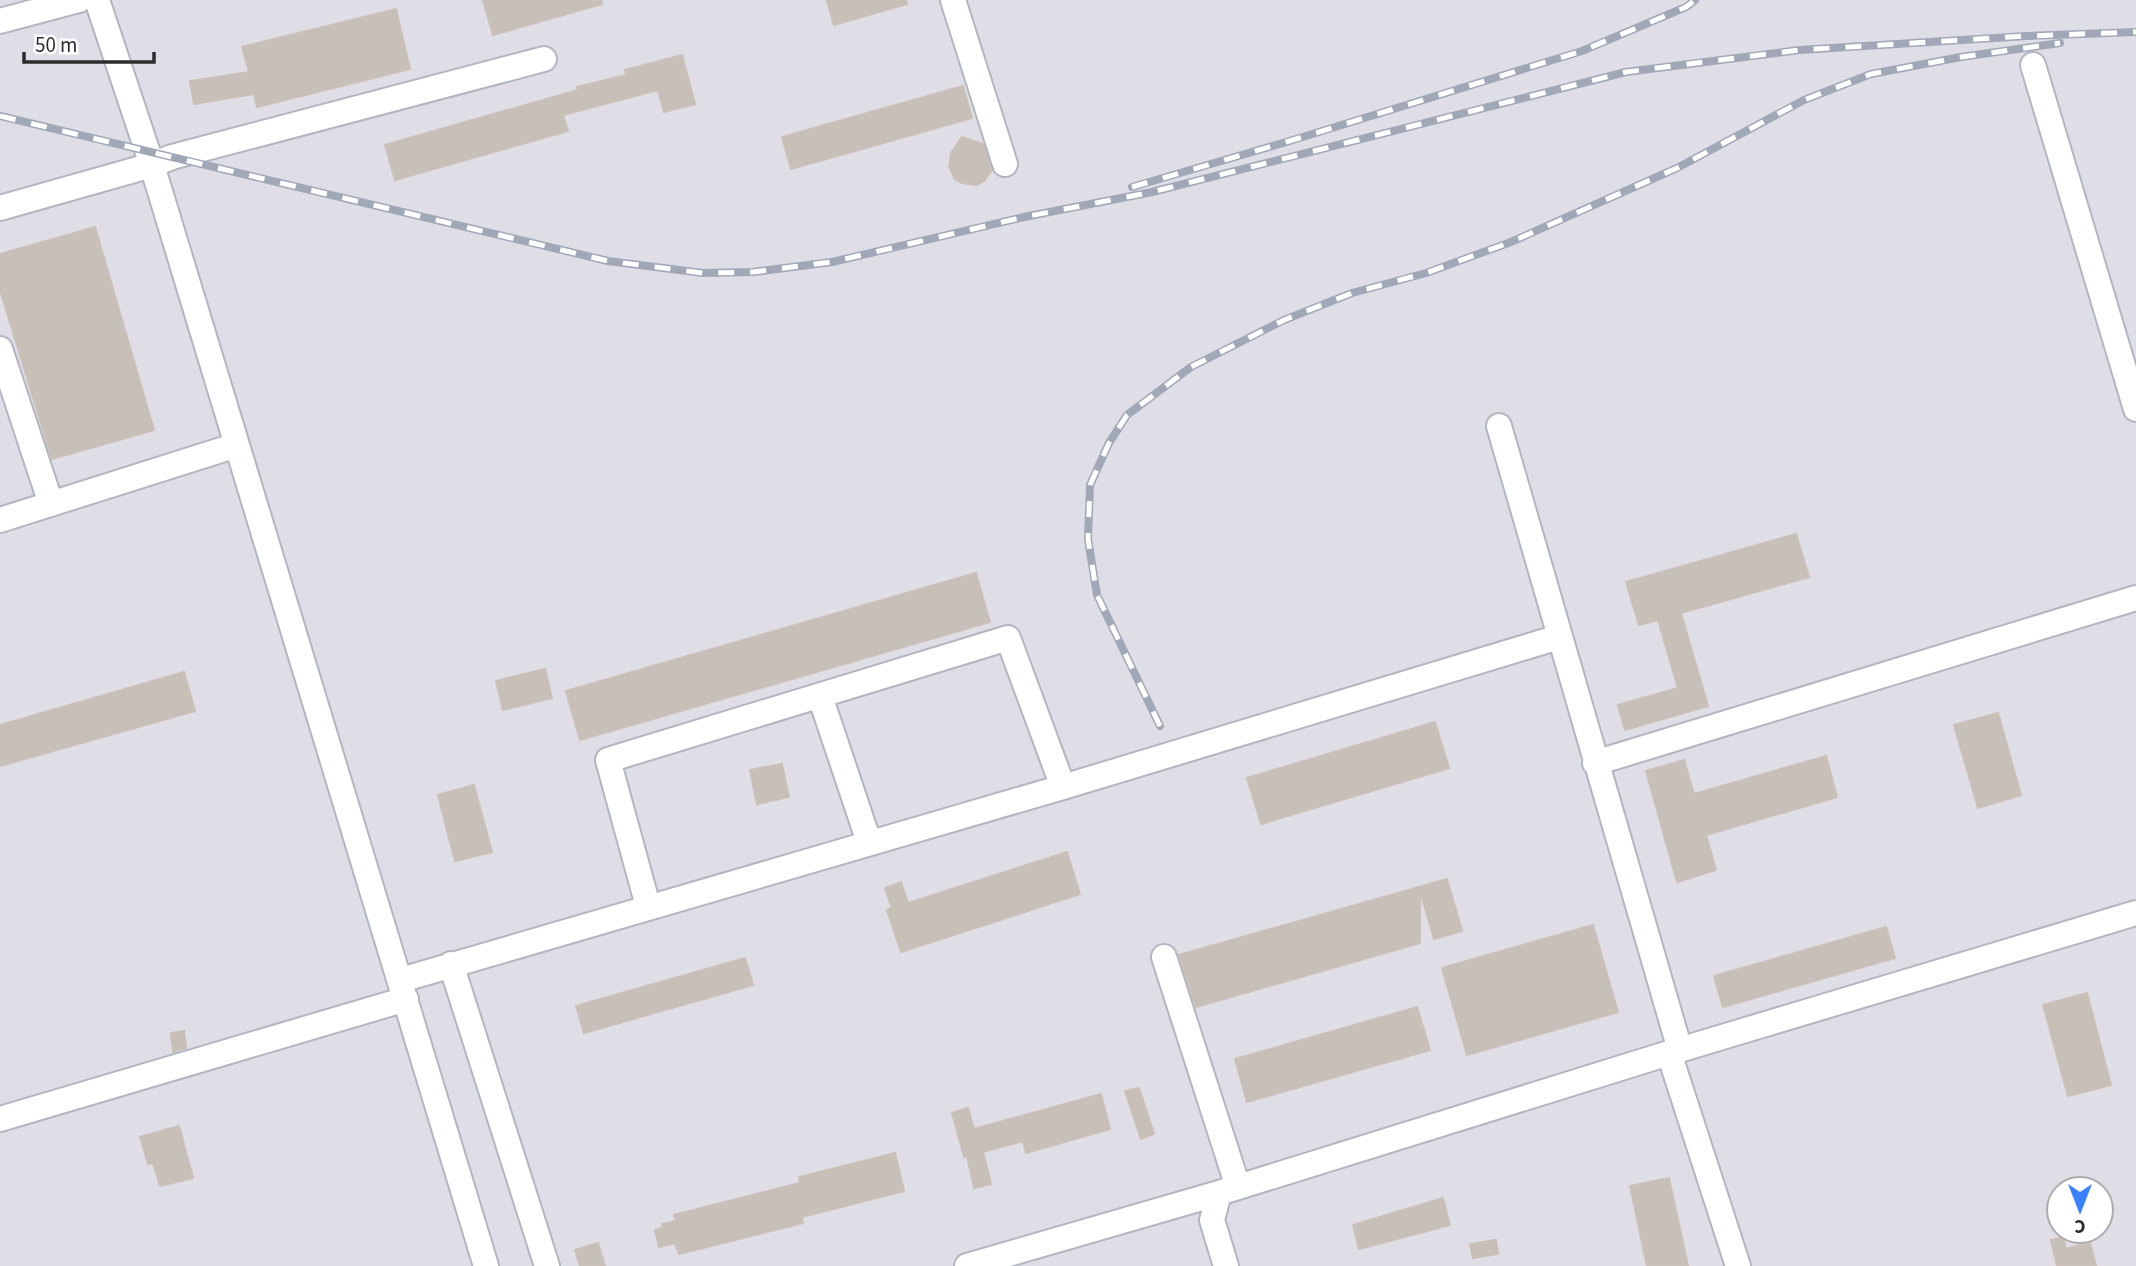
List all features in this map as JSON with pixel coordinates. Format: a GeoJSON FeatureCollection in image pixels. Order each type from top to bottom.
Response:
{"type":"FeatureCollection","features":[{"type":"Feature","properties":{"kind":"lane"},"geometry":{"type":"LineString","coordinates":[[0,21],[79,0]]}},
{"type":"Feature","properties":{"kind":"lane"},"geometry":{"type":"LineString","coordinates":[[97,0],[152,165],[486,1266]]}},
{"type":"Feature","properties":{"kind":"lane"},"geometry":{"type":"LineString","coordinates":[[953,0],[1005,164]]}},
{"type":"Feature","properties":{"kind":"lane"},"geometry":{"type":"LineString","coordinates":[[0,208],[172,157],[544,59]]}},
{"type":"Feature","properties":{"kind":"lane"},"geometry":{"type":"LineString","coordinates":[[2033,65],[2136,409]]}},
{"type":"Feature","properties":{"kind":"lane"},"geometry":{"type":"LineString","coordinates":[[0,352],[51,504]]}},
{"type":"Feature","properties":{"kind":"lane"},"geometry":{"type":"LineString","coordinates":[[1499,426],[1674,1051],[1738,1266]]}},
{"type":"Feature","properties":{"kind":"lane"},"geometry":{"type":"LineString","coordinates":[[0,520],[237,445]]}},
{"type":"Feature","properties":{"kind":"lane"},"geometry":{"type":"LineString","coordinates":[[1595,763],[2136,598]]}},
{"type":"Feature","properties":{"kind":"lane"},"geometry":{"type":"LineString","coordinates":[[0,1119],[404,989],[451,964],[1063,787],[1559,637]]}},
{"type":"Feature","properties":{"kind":"lane"},"geometry":{"type":"LineString","coordinates":[[648,906],[608,761],[1008,638],[1063,787]]}},
{"type":"Feature","properties":{"kind":"lane"},"geometry":{"type":"LineString","coordinates":[[820,696],[869,842]]}},
{"type":"Feature","properties":{"kind":"lane"},"geometry":{"type":"LineString","coordinates":[[967,1266],[1228,1190],[1674,1051],[2136,913]]}},
{"type":"Feature","properties":{"kind":"lane"},"geometry":{"type":"LineString","coordinates":[[1164,957],[1228,1190],[1212,1220],[1226,1266]]}},
{"type":"Feature","properties":{"kind":"lane"},"geometry":{"type":"LineString","coordinates":[[451,964],[547,1266]]}},
{"type":"Feature","properties":{"kind":"shaded area"},"geometry":{"type":"Polygon","coordinates":[[[0,0],[2136,0],[2136,1266],[0,1266],[0,0]]]}},
{"type":"Feature","properties":{"kind":"building"},"geometry":{"type":"Polygon","coordinates":[[[483,0],[601,0],[602,4],[493,35],[483,0]]]}},
{"type":"Feature","properties":{"kind":"building"},"geometry":{"type":"Polygon","coordinates":[[[827,0],[906,0],[907,4],[834,25],[827,0]]]}},
{"type":"Feature","properties":{"kind":"building"},"geometry":{"type":"Polygon","coordinates":[[[396,9],[410,69],[257,107],[254,94],[194,104],[190,81],[249,72],[242,47],[396,9]]]}},
{"type":"Feature","properties":{"kind":"building"},"geometry":{"type":"Polygon","coordinates":[[[682,55],[695,104],[664,112],[658,90],[563,115],[568,131],[395,180],[385,145],[578,90],[577,87],[626,75],[625,70],[682,55]]]}},
{"type":"Feature","properties":{"kind":"building"},"geometry":{"type":"Polygon","coordinates":[[[963,86],[972,118],[791,169],[782,137],[963,86]]]}},
{"type":"Feature","properties":{"kind":"building"},"geometry":{"type":"Polygon","coordinates":[[[962,137],[983,144],[992,170],[984,181],[977,185],[955,179],[949,167],[951,153],[962,137]]]}},
{"type":"Feature","properties":{"kind":"building"},"geometry":{"type":"Polygon","coordinates":[[[95,227],[154,430],[52,459],[0,290],[0,254],[95,227]]]}},
{"type":"Feature","properties":{"kind":"building"},"geometry":{"type":"Polygon","coordinates":[[[1796,534],[1809,577],[1681,613],[1708,706],[1625,730],[1618,705],[1678,688],[1658,620],[1639,625],[1626,582],[1796,534]]]}},
{"type":"Feature","properties":{"kind":"building"},"geometry":{"type":"Polygon","coordinates":[[[976,573],[990,622],[580,740],[566,691],[976,573]]]}},
{"type":"Feature","properties":{"kind":"building"},"geometry":{"type":"Polygon","coordinates":[[[545,669],[552,698],[503,710],[496,681],[545,669]]]}},
{"type":"Feature","properties":{"kind":"building"},"geometry":{"type":"Polygon","coordinates":[[[184,672],[195,711],[0,766],[0,725],[184,672]]]}},
{"type":"Feature","properties":{"kind":"building"},"geometry":{"type":"Polygon","coordinates":[[[1998,713],[2021,795],[1978,808],[1954,725],[1998,713]]]}},
{"type":"Feature","properties":{"kind":"building"},"geometry":{"type":"Polygon","coordinates":[[[1435,722],[1449,768],[1261,824],[1247,778],[1435,722]]]}},
{"type":"Feature","properties":{"kind":"building"},"geometry":{"type":"Polygon","coordinates":[[[1826,756],[1837,797],[1706,835],[1716,870],[1677,882],[1646,771],[1684,760],[1694,794],[1826,756]]]}},
{"type":"Feature","properties":{"kind":"building"},"geometry":{"type":"Polygon","coordinates":[[[782,764],[789,797],[757,804],[750,770],[782,764]]]}},
{"type":"Feature","properties":{"kind":"building"},"geometry":{"type":"Polygon","coordinates":[[[474,785],[492,852],[455,861],[438,795],[474,785]]]}},
{"type":"Feature","properties":{"kind":"building"},"geometry":{"type":"Polygon","coordinates":[[[1067,852],[1080,894],[901,952],[887,910],[892,908],[885,888],[901,882],[908,903],[1067,852]]]}},
{"type":"Feature","properties":{"kind":"building"},"geometry":{"type":"Polygon","coordinates":[[[1447,879],[1462,931],[1434,939],[1420,891],[1420,943],[1196,1007],[1179,955],[1447,879]]]}},
{"type":"Feature","properties":{"kind":"building"},"geometry":{"type":"Polygon","coordinates":[[[1593,925],[1618,1012],[1467,1055],[1442,968],[1593,925]]]}},
{"type":"Feature","properties":{"kind":"building"},"geometry":{"type":"Polygon","coordinates":[[[1886,927],[1895,958],[1723,1007],[1714,976],[1886,927]]]}},
{"type":"Feature","properties":{"kind":"building"},"geometry":{"type":"Polygon","coordinates":[[[745,958],[753,985],[584,1033],[576,1006],[745,958]]]}},
{"type":"Feature","properties":{"kind":"building"},"geometry":{"type":"Polygon","coordinates":[[[2087,993],[2111,1085],[2068,1096],[2043,1005],[2087,993]]]}},
{"type":"Feature","properties":{"kind":"building"},"geometry":{"type":"Polygon","coordinates":[[[1417,1007],[1430,1050],[1247,1102],[1235,1059],[1417,1007]]]}},
{"type":"Feature","properties":{"kind":"building"},"geometry":{"type":"Polygon","coordinates":[[[184,1031],[186,1048],[173,1052],[171,1033],[184,1031]]]}},
{"type":"Feature","properties":{"kind":"building"},"geometry":{"type":"Polygon","coordinates":[[[1139,1088],[1154,1134],[1141,1139],[1125,1091],[1139,1088]]]}},
{"type":"Feature","properties":{"kind":"building"},"geometry":{"type":"Polygon","coordinates":[[[1101,1094],[1110,1129],[1026,1153],[1023,1141],[983,1152],[991,1184],[974,1188],[967,1156],[964,1157],[952,1113],[968,1108],[974,1129],[1101,1094]]]}},
{"type":"Feature","properties":{"kind":"building"},"geometry":{"type":"Polygon","coordinates":[[[179,1126],[193,1178],[160,1186],[153,1163],[148,1164],[140,1137],[179,1126]]]}},
{"type":"Feature","properties":{"kind":"building"},"geometry":{"type":"Polygon","coordinates":[[[895,1153],[904,1191],[802,1217],[803,1223],[679,1254],[675,1243],[659,1247],[655,1230],[663,1228],[662,1224],[676,1221],[674,1215],[800,1183],[799,1177],[895,1153]]]}},
{"type":"Feature","properties":{"kind":"building"},"geometry":{"type":"Polygon","coordinates":[[[1669,1178],[1688,1266],[1647,1266],[1630,1186],[1669,1178]]]}},
{"type":"Feature","properties":{"kind":"building"},"geometry":{"type":"Polygon","coordinates":[[[1443,1198],[1450,1225],[1359,1249],[1353,1225],[1443,1198]]]}},
{"type":"Feature","properties":{"kind":"building"},"geometry":{"type":"Polygon","coordinates":[[[1496,1240],[1498,1254],[1473,1258],[1470,1244],[1496,1240]]]}},
{"type":"Feature","properties":{"kind":"building"},"geometry":{"type":"Polygon","coordinates":[[[598,1243],[605,1266],[580,1266],[575,1250],[598,1243]]]}},
{"type":"Feature","properties":{"kind":"building"},"geometry":{"type":"Polygon","coordinates":[[[2052,1245],[2065,1245],[2066,1249],[2091,1245],[2096,1266],[2057,1266],[2052,1245]]]}},
{"type":"Feature","properties":{"kind":"railway"},"geometry":{"type":"LineString","coordinates":[[1132,187],[1582,51],[1686,7],[1695,0]]}},
{"type":"Feature","properties":{"kind":"railway"},"geometry":{"type":"LineString","coordinates":[[0,116],[608,261],[703,273],[753,272],[832,262],[1024,217],[1152,192],[1626,72],[1799,50],[2136,32]]}},
{"type":"Feature","properties":{"kind":"railway"},"geometry":{"type":"LineString","coordinates":[[1160,726],[1097,595],[1088,539],[1090,485],[1109,443],[1127,415],[1191,367],[1284,320],[1352,293],[1426,273],[1511,242],[1677,168],[1804,100],[1871,74],[1961,57],[2060,43]]}}]}
